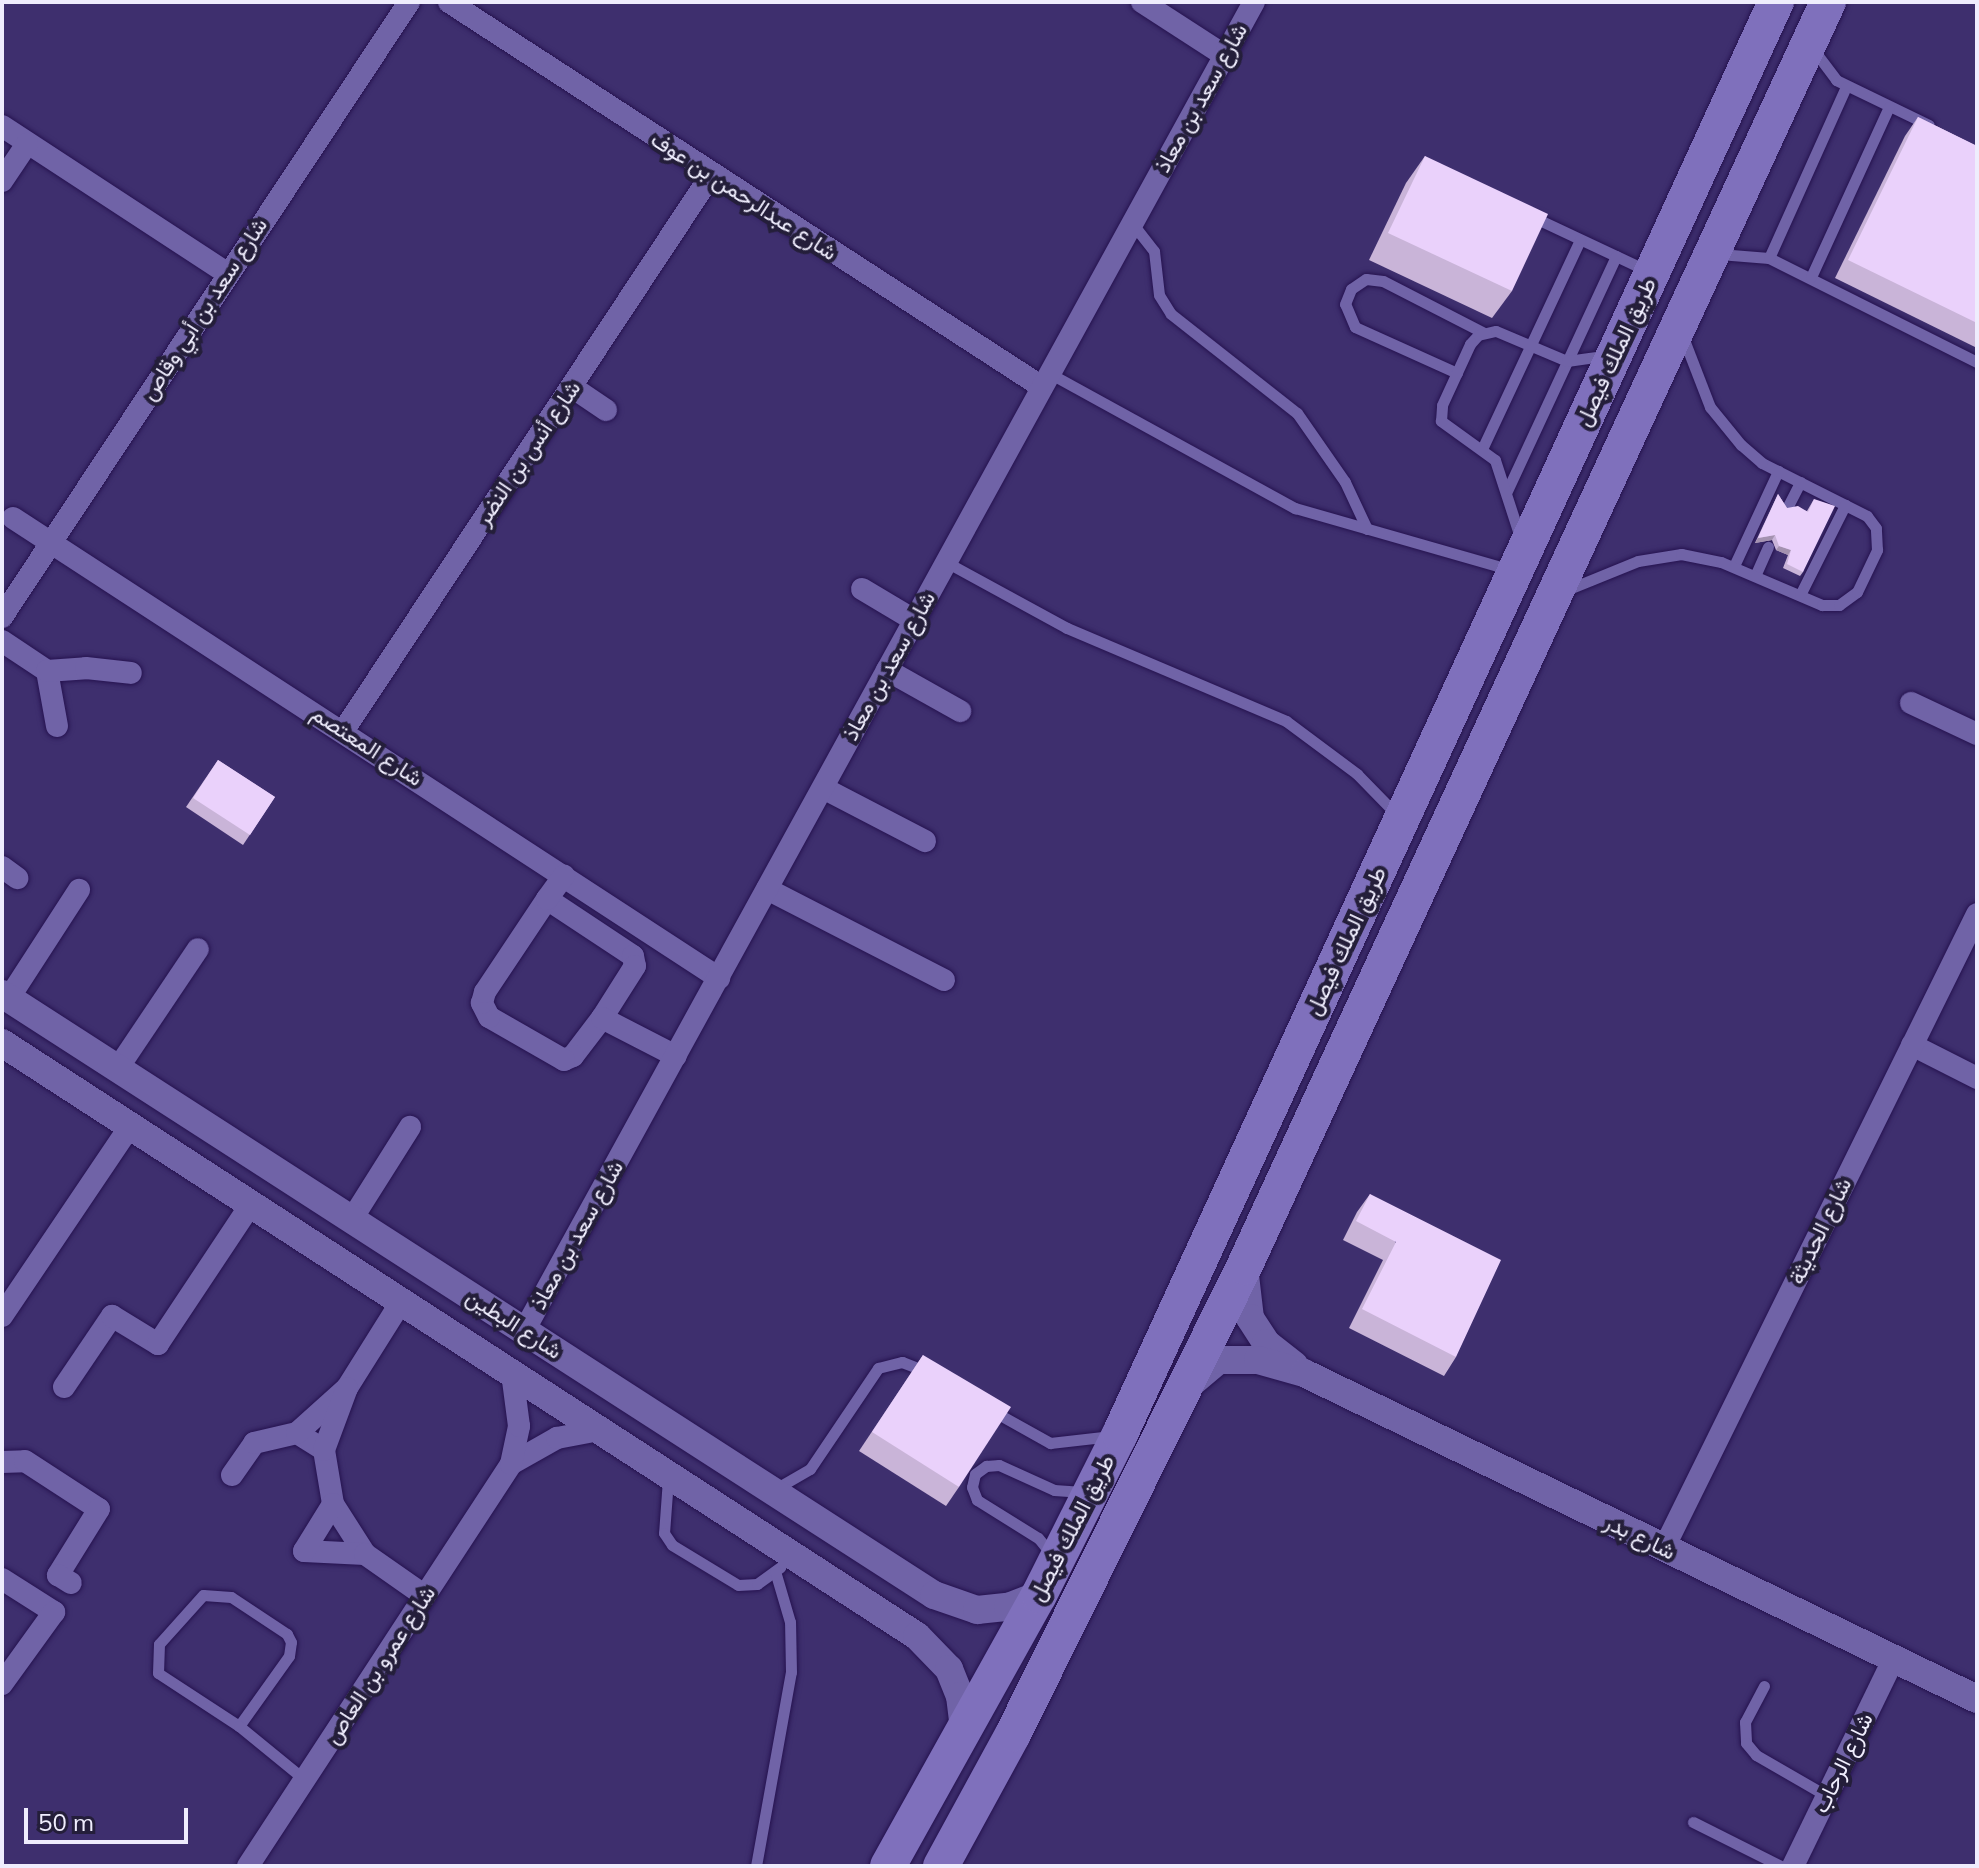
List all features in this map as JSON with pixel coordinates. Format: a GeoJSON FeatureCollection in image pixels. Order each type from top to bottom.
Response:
{"type":"FeatureCollection","features":[{"type":"Feature","properties":{"kind":"main road","name":"طريق الملك فيصل"},"geometry":{"type":"LineString","coordinates":[[888,1866],[1047,1579],[1120,1434],[1776,2]]}},
{"type":"Feature","properties":{"kind":"main road","name":"طريق الملك فيصل"},"geometry":{"type":"LineString","coordinates":[[941,1866],[1013,1734],[1244,1267],[1828,2]]}},
{"type":"Feature","properties":{"kind":"street","name":"شارع سعد بن أبي وقاص"},"geometry":{"type":"LineString","coordinates":[[2,617],[409,2]]}},
{"type":"Feature","properties":{"kind":"street","name":"شارع عبدالرحمن بن عوف"},"geometry":{"type":"LineString","coordinates":[[449,2],[711,175],[1046,380]]}},
{"type":"Feature","properties":{"kind":"street"},"geometry":{"type":"LineString","coordinates":[[1142,2],[1224,55]]}},
{"type":"Feature","properties":{"kind":"street","name":"شارع سعد بن معاذ"},"geometry":{"type":"LineString","coordinates":[[524,1331],[1254,2]]}},
{"type":"Feature","properties":{"kind":"street"},"geometry":{"type":"LineString","coordinates":[[2,126],[227,273]]}},
{"type":"Feature","properties":{"kind":"street"},"geometry":{"type":"LineString","coordinates":[[2,181],[27,144]]}},
{"type":"Feature","properties":{"kind":"street","name":"شارع أنس بن النضر"},"geometry":{"type":"LineString","coordinates":[[344,730],[711,175]]}},
{"type":"Feature","properties":{"kind":"street"},"geometry":{"type":"LineString","coordinates":[[572,387],[606,410]]}},
{"type":"Feature","properties":{"kind":"street","name":"شارع المعتصم"},"geometry":{"type":"LineString","coordinates":[[13,518],[344,730],[719,978]]}},
{"type":"Feature","properties":{"kind":"street"},"geometry":{"type":"LineString","coordinates":[[862,589],[914,620]]}},
{"type":"Feature","properties":{"kind":"street"},"geometry":{"type":"LineString","coordinates":[[2,641],[47,671],[135,666]]}},
{"type":"Feature","properties":{"kind":"street"},"geometry":{"type":"LineString","coordinates":[[887,670],[960,711]]}},
{"type":"Feature","properties":{"kind":"street"},"geometry":{"type":"LineString","coordinates":[[47,671],[57,726]]}},
{"type":"Feature","properties":{"kind":"street"},"geometry":{"type":"LineString","coordinates":[[1911,703],[1977,734]]}},
{"type":"Feature","properties":{"kind":"street"},"geometry":{"type":"LineString","coordinates":[[823,788],[925,841]]}},
{"type":"Feature","properties":{"kind":"street"},"geometry":{"type":"LineString","coordinates":[[547,899],[633,956],[630,980],[602,1018],[564,1060],[489,1017],[482,1003],[547,899],[564,876]]}},
{"type":"Feature","properties":{"kind":"street"},"geometry":{"type":"LineString","coordinates":[[767,889],[944,980]]}},
{"type":"Feature","properties":{"kind":"street"},"geometry":{"type":"LineString","coordinates":[[5,996],[79,890]]}},
{"type":"Feature","properties":{"kind":"street","name":"شارع الحديثة"},"geometry":{"type":"LineString","coordinates":[[1664,1548],[1977,914]]}},
{"type":"Feature","properties":{"kind":"street"},"geometry":{"type":"LineString","coordinates":[[118,1068],[198,949]]}},
{"type":"Feature","properties":{"kind":"street","name":"شارع البطين"},"geometry":{"type":"LineString","coordinates":[[5,996],[934,1595],[963,1607],[993,1609],[1047,1579]]}},
{"type":"Feature","properties":{"kind":"street"},"geometry":{"type":"LineString","coordinates":[[602,1018],[676,1056]]}},
{"type":"Feature","properties":{"kind":"street","name":"شارع البطين"},"geometry":{"type":"LineString","coordinates":[[2,1043],[667,1474],[786,1564],[940,1656],[960,1696],[964,1731]]}},
{"type":"Feature","properties":{"kind":"street"},"geometry":{"type":"LineString","coordinates":[[1912,1045],[1977,1078]]}},
{"type":"Feature","properties":{"kind":"street"},"geometry":{"type":"LineString","coordinates":[[2,1316],[130,1126]]}},
{"type":"Feature","properties":{"kind":"street"},"geometry":{"type":"LineString","coordinates":[[298,1235],[316,1222],[352,1219],[410,1127]]}},
{"type":"Feature","properties":{"kind":"street"},"geometry":{"type":"LineString","coordinates":[[64,1387],[112,1316],[158,1344],[251,1204]]}},
{"type":"Feature","properties":{"kind":"street","name":"شارع بدر"},"geometry":{"type":"LineString","coordinates":[[1244,1267],[1250,1318],[1266,1343],[1304,1373]]}},
{"type":"Feature","properties":{"kind":"street"},"geometry":{"type":"LineString","coordinates":[[401,1302],[347,1388],[324,1450],[333,1504],[365,1554],[425,1596]]}},
{"type":"Feature","properties":{"kind":"street","name":"شارع بدر"},"geometry":{"type":"LineString","coordinates":[[1183,1390],[1219,1360],[1258,1360],[1304,1373],[1977,1699]]}},
{"type":"Feature","properties":{"kind":"street","name":"شارع عمرو بن العاص"},"geometry":{"type":"LineString","coordinates":[[248,1866],[511,1464],[519,1426],[512,1373]]}},
{"type":"Feature","properties":{"kind":"street"},"geometry":{"type":"LineString","coordinates":[[232,1475],[254,1443],[297,1433],[347,1388]]}},
{"type":"Feature","properties":{"kind":"street","name":"شارع عمرو بن العاص"},"geometry":{"type":"LineString","coordinates":[[511,1464],[557,1438],[599,1430]]}},
{"type":"Feature","properties":{"kind":"street"},"geometry":{"type":"LineString","coordinates":[[297,1433],[324,1450]]}},
{"type":"Feature","properties":{"kind":"street"},"geometry":{"type":"LineString","coordinates":[[2,1462],[25,1461],[99,1509],[58,1575],[71,1583]]}},
{"type":"Feature","properties":{"kind":"street"},"geometry":{"type":"LineString","coordinates":[[333,1504],[304,1551],[365,1554]]}},
{"type":"Feature","properties":{"kind":"street"},"geometry":{"type":"LineString","coordinates":[[786,1564],[822,1548],[833,1530]]}},
{"type":"Feature","properties":{"kind":"street"},"geometry":{"type":"LineString","coordinates":[[2,1579],[54,1612],[2,1684]]}},
{"type":"Feature","properties":{"kind":"street","name":"شارع الرحاب"},"geometry":{"type":"LineString","coordinates":[[1793,1866],[1893,1660]]}},
{"type":"Feature","properties":{"kind":"lane"},"geometry":{"type":"LineString","coordinates":[[1811,40],[1827,72],[1846,87],[1939,130]]}},
{"type":"Feature","properties":{"kind":"lane"},"geometry":{"type":"LineString","coordinates":[[1769,258],[1846,87]]}},
{"type":"Feature","properties":{"kind":"lane"},"geometry":{"type":"LineString","coordinates":[[1811,277],[1889,107]]}},
{"type":"Feature","properties":{"kind":"lane"},"geometry":{"type":"LineString","coordinates":[[1514,208],[1652,273]]}},
{"type":"Feature","properties":{"kind":"lane"},"geometry":{"type":"LineString","coordinates":[[1132,223],[1154,251],[1159,295],[1171,314],[1297,413],[1345,482],[1367,529]]}},
{"type":"Feature","properties":{"kind":"lane"},"geometry":{"type":"LineString","coordinates":[[1483,447],[1580,240]]}},
{"type":"Feature","properties":{"kind":"lane"},"geometry":{"type":"LineString","coordinates":[[1712,255],[1769,258],[1977,362]]}},
{"type":"Feature","properties":{"kind":"lane"},"geometry":{"type":"LineString","coordinates":[[1507,491],[1616,256]]}},
{"type":"Feature","properties":{"kind":"lane"},"geometry":{"type":"LineString","coordinates":[[1457,373],[1355,327],[1345,304],[1351,289],[1366,279],[1383,281],[1484,333]]}},
{"type":"Feature","properties":{"kind":"lane"},"geometry":{"type":"LineString","coordinates":[[1554,597],[1609,570],[1667,555],[1708,558],[1734,566],[1831,606],[1846,603],[1857,592],[1878,535],[1867,516],[1751,455],[1720,421],[1699,386],[1679,325]]}},
{"type":"Feature","properties":{"kind":"lane"},"geometry":{"type":"LineString","coordinates":[[1046,380],[1273,498],[1367,529],[1520,561],[1507,491],[1499,467],[1483,447],[1441,421],[1441,410],[1470,344],[1484,333],[1496,331],[1567,361],[1588,362],[1616,351]]}},
{"type":"Feature","properties":{"kind":"lane"},"geometry":{"type":"LineString","coordinates":[[1734,566],[1778,471]]}},
{"type":"Feature","properties":{"kind":"lane"},"geometry":{"type":"LineString","coordinates":[[1788,506],[1800,482]]}},
{"type":"Feature","properties":{"kind":"lane"},"geometry":{"type":"LineString","coordinates":[[1800,595],[1845,505]]}},
{"type":"Feature","properties":{"kind":"lane"},"geometry":{"type":"LineString","coordinates":[[1755,576],[1768,547]]}},
{"type":"Feature","properties":{"kind":"lane"},"geometry":{"type":"LineString","coordinates":[[946,562],[1067,628],[1286,721],[1357,774],[1402,820]]}},
{"type":"Feature","properties":{"kind":"lane"},"geometry":{"type":"LineString","coordinates":[[770,1489],[788,1485],[810,1469],[878,1368],[911,1363],[945,1383]]}},
{"type":"Feature","properties":{"kind":"lane"},"geometry":{"type":"LineString","coordinates":[[972,1399],[1050,1443],[1071,1445],[1120,1434]]}},
{"type":"Feature","properties":{"kind":"lane"},"geometry":{"type":"LineString","coordinates":[[1047,1579],[1038,1538],[977,1500],[972,1487],[975,1474],[986,1466],[999,1465],[1054,1490],[1092,1490]]}},
{"type":"Feature","properties":{"kind":"lane"},"geometry":{"type":"LineString","coordinates":[[667,1474],[664,1528],[672,1545],[738,1585],[757,1584],[786,1564]]}},
{"type":"Feature","properties":{"kind":"lane"},"geometry":{"type":"LineString","coordinates":[[756,1866],[791,1672],[786,1564]]}},
{"type":"Feature","properties":{"kind":"lane"},"geometry":{"type":"LineString","coordinates":[[239,1726],[289,1656],[291,1642],[231,1597],[203,1595],[159,1644],[158,1673],[239,1726],[305,1780]]}},
{"type":"Feature","properties":{"kind":"lane"},"geometry":{"type":"LineString","coordinates":[[1764,1686],[1745,1722],[1746,1743],[1756,1755],[1827,1796]]}},
{"type":"Feature","properties":{"kind":"lane"},"geometry":{"type":"LineString","coordinates":[[1693,1822],[1781,1866]]}},
{"type":"Feature","properties":{"kind":"building"},"geometry":{"type":"Polygon","coordinates":[[[1918,117],[1977,146],[1977,323],[1848,260],[1918,117]]]}},
{"type":"Feature","properties":{"kind":"building"},"geometry":{"type":"Polygon","coordinates":[[[1425,156],[1548,214],[1512,291],[1388,233],[1425,156]]]}},
{"type":"Feature","properties":{"kind":"building"},"geometry":{"type":"Polygon","coordinates":[[[1778,494],[1787,508],[1798,506],[1808,512],[1814,499],[1835,506],[1803,572],[1787,564],[1791,550],[1779,546],[1775,535],[1758,538],[1778,494]]]}},
{"type":"Feature","properties":{"kind":"building"},"geometry":{"type":"Polygon","coordinates":[[[218,760],[275,797],[250,835],[193,798],[218,760]]]}},
{"type":"Feature","properties":{"kind":"building"},"geometry":{"type":"Polygon","coordinates":[[[1370,1194],[1501,1260],[1456,1357],[1362,1309],[1396,1242],[1356,1221],[1370,1194]]]}},
{"type":"Feature","properties":{"kind":"building"},"geometry":{"type":"Polygon","coordinates":[[[923,1355],[1011,1407],[959,1487],[872,1432],[923,1355]]]}}]}
